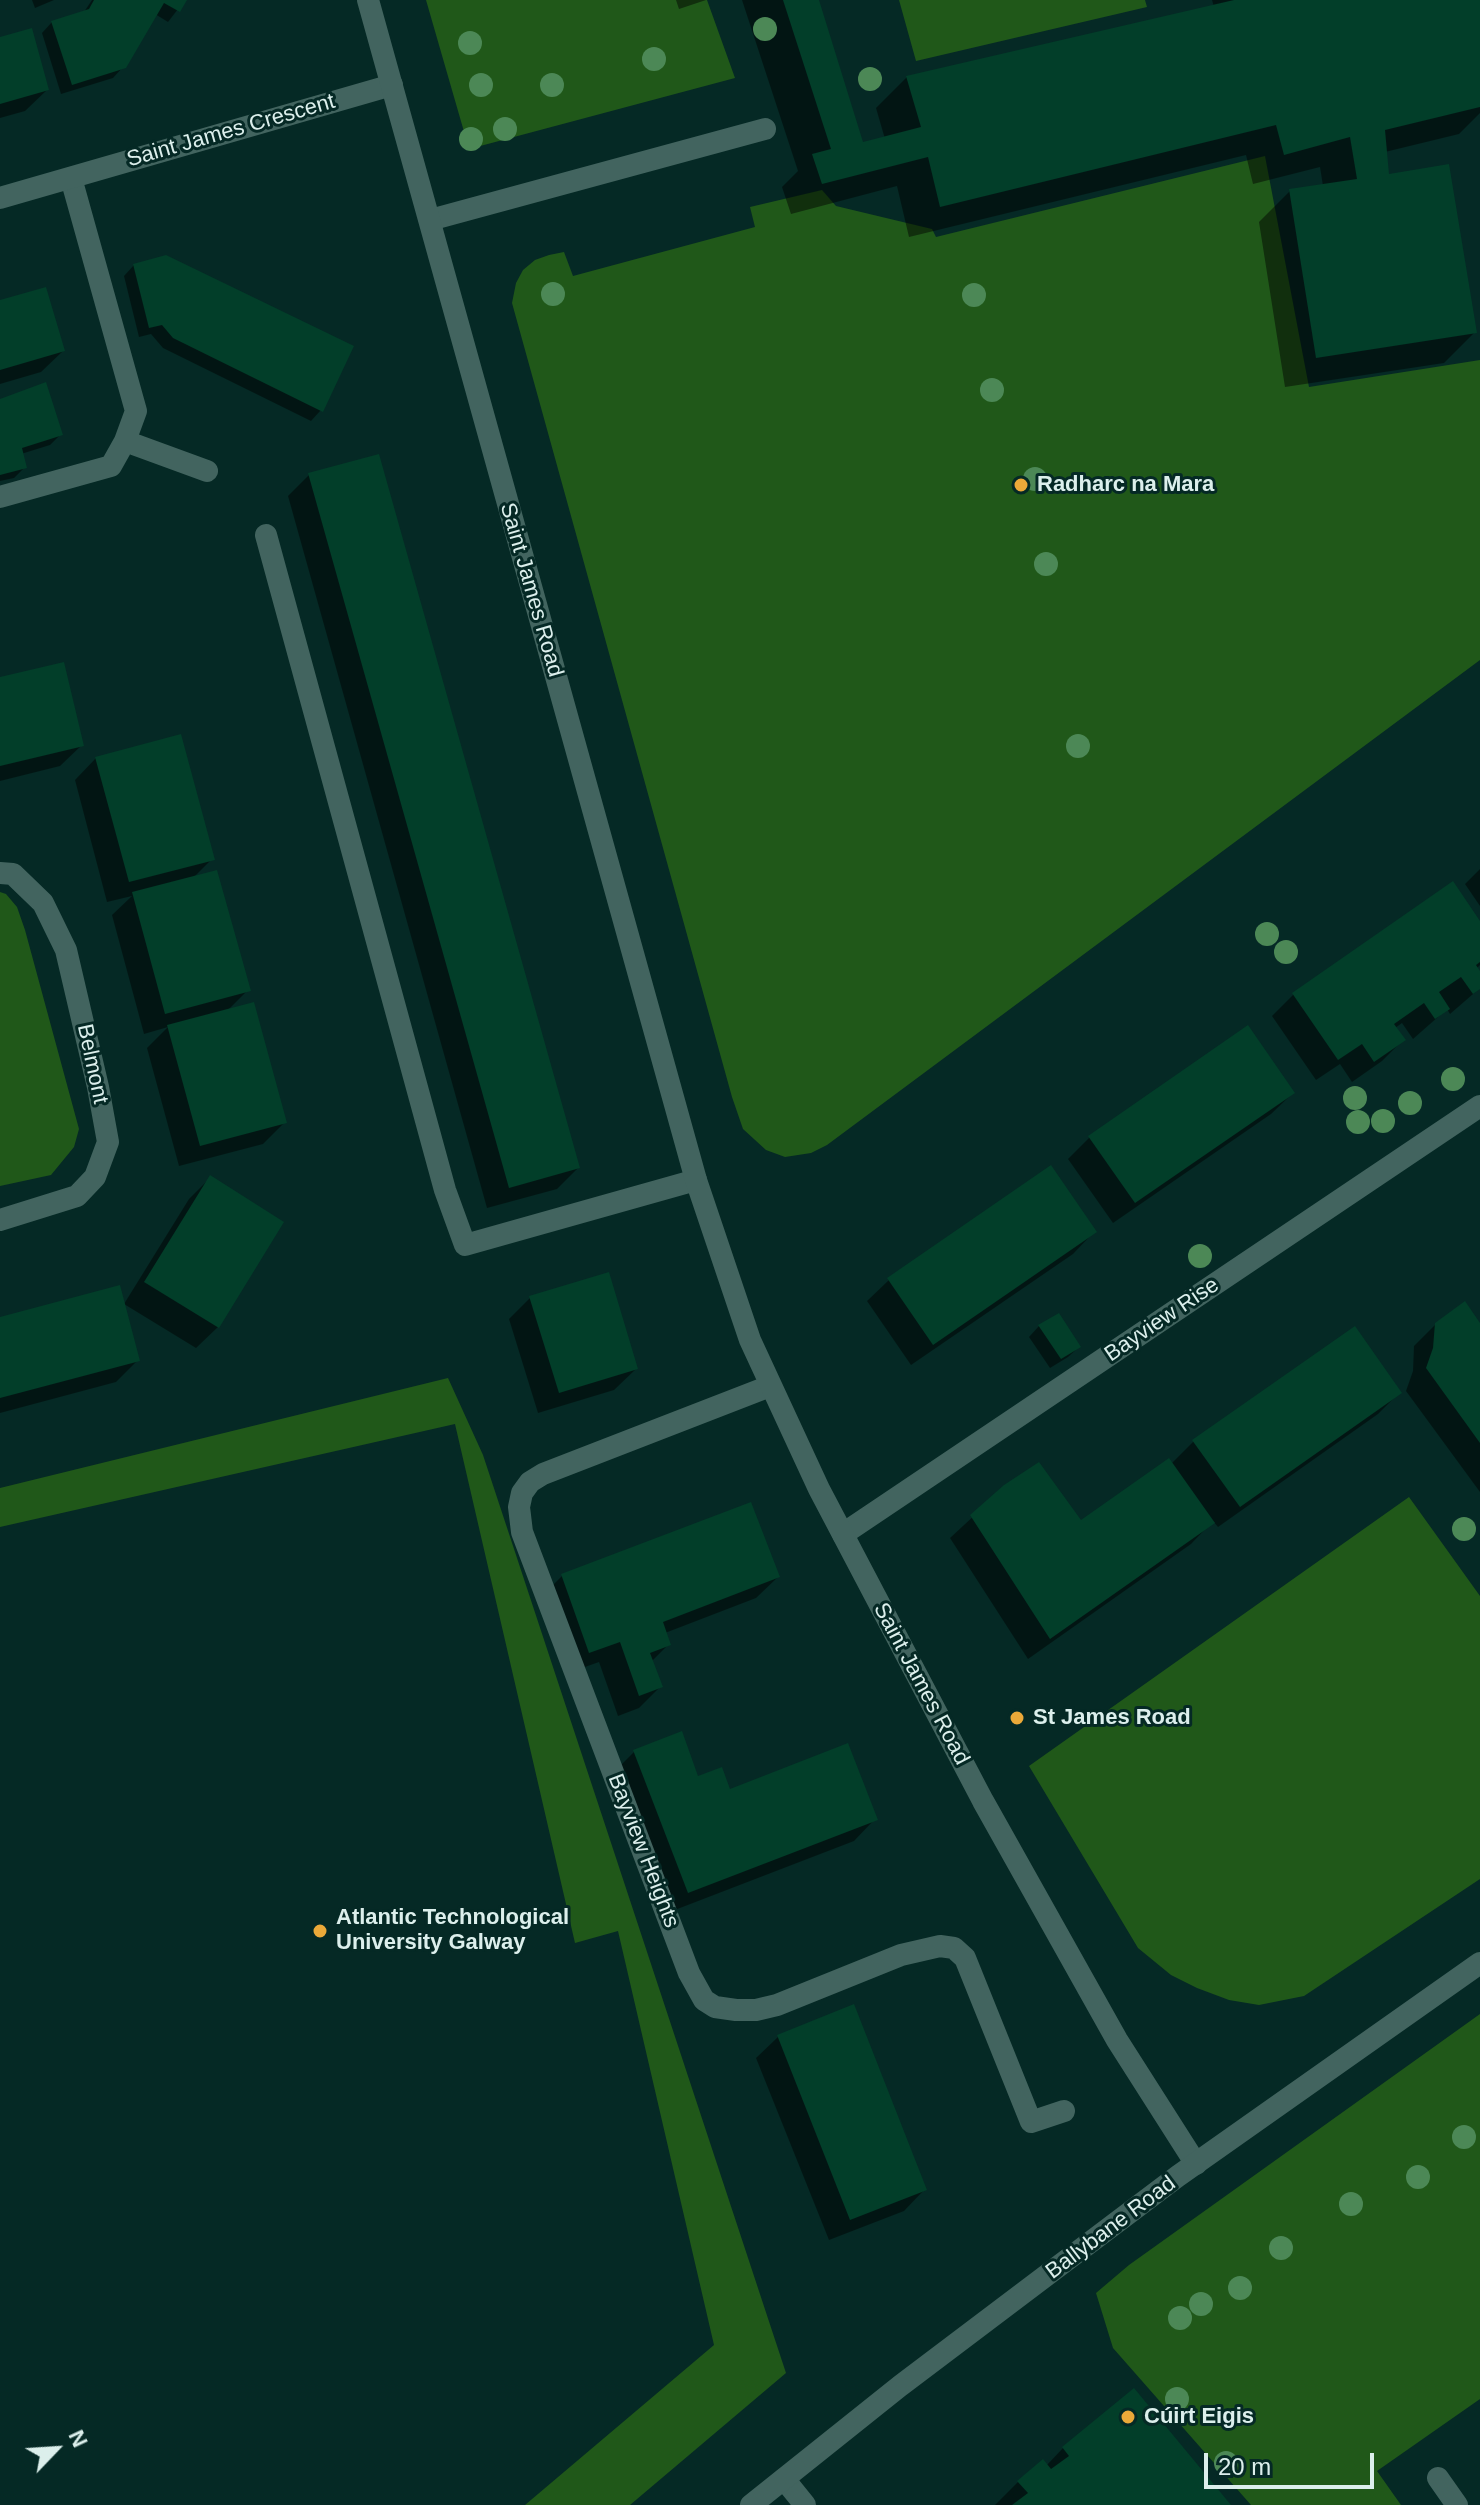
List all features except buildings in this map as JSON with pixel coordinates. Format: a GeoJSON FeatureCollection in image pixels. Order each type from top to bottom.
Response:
{"type":"FeatureCollection","features":[{"type":"Feature","properties":{"kind":"street","name":"Saint James Road"},"geometry":{"type":"LineString","coordinates":[[368,0],[696,1180],[734,1295],[770,1386],[843,1534],[1048,1920],[1117,2040],[1196,2164]]}},
{"type":"Feature","properties":{"kind":"street","name":"Saint James Crescent"},"geometry":{"type":"LineString","coordinates":[[0,198],[392,85]]}},
{"type":"Feature","properties":{"kind":"street"},"geometry":{"type":"LineString","coordinates":[[430,220],[765,129]]}},
{"type":"Feature","properties":{"kind":"street"},"geometry":{"type":"LineString","coordinates":[[0,497],[111,466],[125,441],[136,411],[71,178]]}},
{"type":"Feature","properties":{"kind":"street"},"geometry":{"type":"LineString","coordinates":[[125,441],[207,471]]}},
{"type":"Feature","properties":{"kind":"street"},"geometry":{"type":"LineString","coordinates":[[266,535],[445,1190],[465,1245],[696,1180]]}},
{"type":"Feature","properties":{"kind":"street","name":"Belmont"},"geometry":{"type":"LineString","coordinates":[[0,873],[13,874],[43,903],[66,950],[108,1142],[95,1177],[77,1196],[0,1220]]}},
{"type":"Feature","properties":{"kind":"street","name":"Bayview Rise"},"geometry":{"type":"LineString","coordinates":[[843,1534],[1480,1106]]}},
{"type":"Feature","properties":{"kind":"street","name":"Bayview Heights"},"geometry":{"type":"LineString","coordinates":[[770,1386],[543,1474],[530,1482],[522,1493],[519,1507],[522,1532],[689,1973],[704,2000],[715,2007],[756,2010],[777,2005],[901,1955],[940,1946],[954,1948],[965,1958],[1031,2122],[1064,2111]]}},
{"type":"Feature","properties":{"kind":"street","name":"Ballybane Road"},"geometry":{"type":"LineString","coordinates":[[751,2505],[900,2386],[1196,2164],[1480,1963]]}},
{"type":"Feature","properties":{"kind":"street"},"geometry":{"type":"LineString","coordinates":[[1438,2478],[1457,2505]]}},
{"type":"Feature","properties":{"kind":"street"},"geometry":{"type":"LineString","coordinates":[[784,2479],[805,2505]]}},
{"type":"Feature","properties":{"kind":"green space"},"geometry":{"type":"Polygon","coordinates":[[[426,0],[707,0],[735,78],[469,149],[426,0]]]}},
{"type":"Feature","properties":{"kind":"green space"},"geometry":{"type":"Polygon","coordinates":[[[899,0],[1145,0],[1147,7],[916,61],[899,0]]]}},
{"type":"Feature","properties":{"kind":"green space","name":"Radharc na Mara"},"geometry":{"type":"Polygon","coordinates":[[[1265,156],[1309,387],[1480,360],[1480,660],[827,1145],[811,1153],[785,1157],[766,1150],[743,1129],[732,1097],[512,303],[516,283],[523,270],[535,260],[549,255],[564,252],[573,276],[755,227],[750,207],[822,190],[836,206],[932,229],[936,237],[1265,156]]]}},
{"type":"Feature","properties":{"kind":"green space"},"geometry":{"type":"Polygon","coordinates":[[[0,892],[6,894],[17,907],[25,930],[79,1129],[74,1147],[51,1175],[0,1186],[0,892]]]}},
{"type":"Feature","properties":{"kind":"green space"},"geometry":{"type":"Polygon","coordinates":[[[448,1378],[483,1455],[786,2373],[630,2505],[525,2505],[714,2345],[618,1931],[575,1943],[455,1424],[0,1527],[0,1488],[448,1378]]]}},
{"type":"Feature","properties":{"kind":"green space"},"geometry":{"type":"Polygon","coordinates":[[[1409,1497],[1480,1596],[1480,1879],[1304,1996],[1259,2005],[1229,2000],[1197,1988],[1171,1975],[1138,1948],[1029,1766],[1409,1497]]]}},
{"type":"Feature","properties":{"kind":"green space"},"geometry":{"type":"Polygon","coordinates":[[[1480,2014],[1480,2399],[1377,2471],[1401,2505],[1251,2505],[1113,2348],[1096,2293],[1129,2265],[1480,2014]]]}},
{"type":"Feature","properties":{"kind":"place","name":"Radharc na Mara"},"geometry":{"type":"Point","coordinates":[1021,485]}},
{"type":"Feature","properties":{"kind":"place","name":"St James Road"},"geometry":{"type":"Point","coordinates":[1017,1718]}},
{"type":"Feature","properties":{"kind":"place","name":"Atlantic Technological University Galway"},"geometry":{"type":"Point","coordinates":[320,1931]}},
{"type":"Feature","properties":{"kind":"place","name":"Cúirt Eigis"},"geometry":{"type":"Point","coordinates":[1128,2417]}}]}
